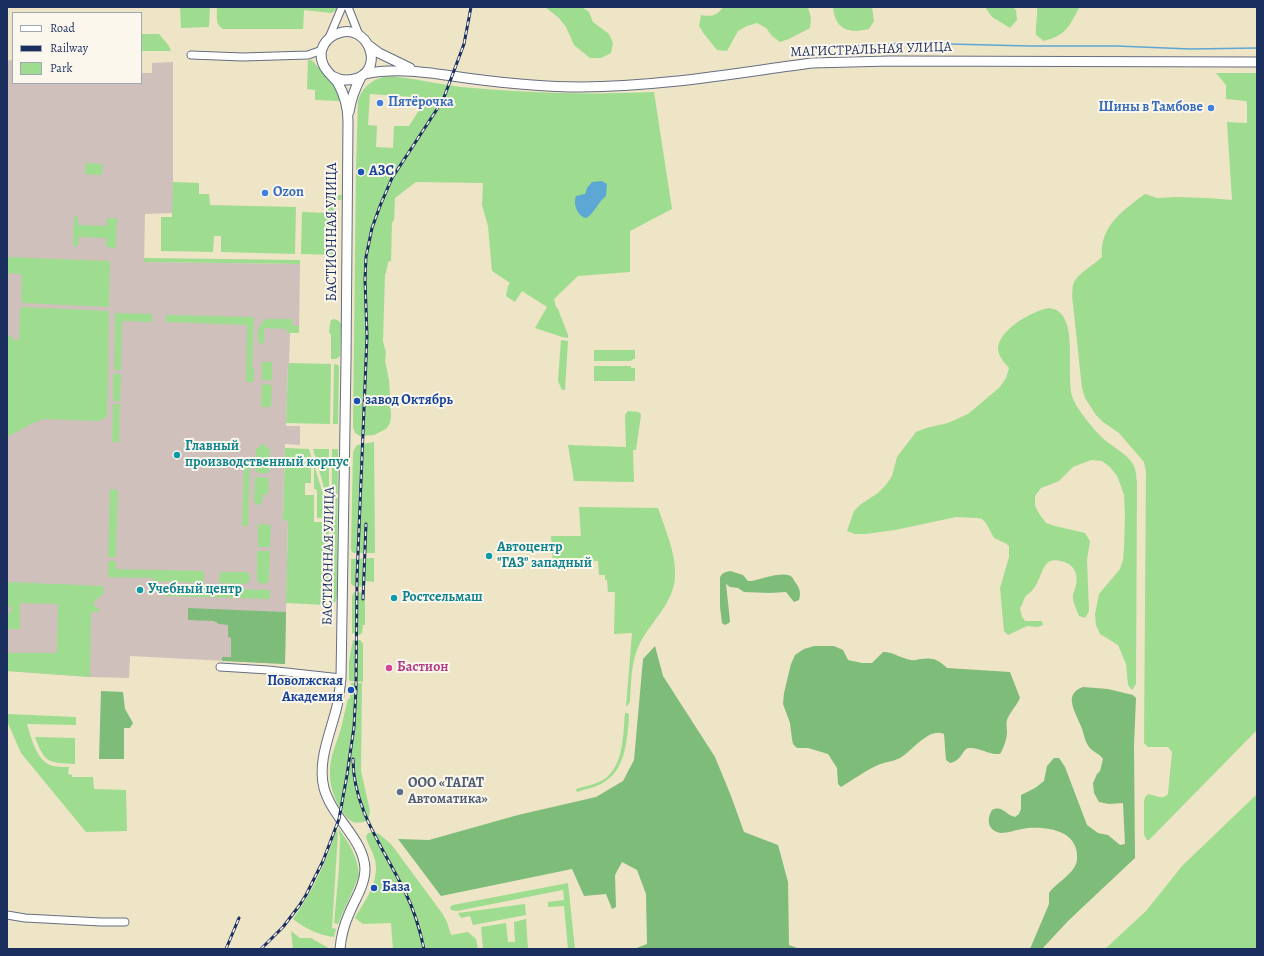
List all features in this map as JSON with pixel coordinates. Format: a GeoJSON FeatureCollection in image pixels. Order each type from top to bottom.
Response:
{"type":"FeatureCollection","features":[{"type":"Feature","properties":{"kind":"main road"},"geometry":{"type":"LineString","coordinates":[[353,32],[359,35],[368,45],[383,56],[415,71],[390,70],[363,75],[353,80],[338,79],[332,76],[323,64],[321,56],[322,50],[328,40],[340,33],[353,32]]}},
{"type":"Feature","properties":{"kind":"main road"},"geometry":{"type":"LineString","coordinates":[[348,118],[350,102],[355,89],[371,64],[371,52],[368,45]]}},
{"type":"Feature","properties":{"kind":"main road","name":"МАГИСТРАЛЬНАЯ УЛИЦА"},"geometry":{"type":"LineString","coordinates":[[415,71],[516,84],[580,87],[634,85],[812,63],[872,61],[1257,62]]}},
{"type":"Feature","properties":{"kind":"main road","name":"БАСТИОННАЯ УЛИЦА"},"geometry":{"type":"LineString","coordinates":[[332,76],[337,82],[341,92],[348,118],[341,678],[338,704],[321,768],[322,781],[327,799],[341,822],[360,848],[365,866],[363,885],[348,915],[343,929],[340,949]]}},
{"type":"Feature","properties":{"kind":"street"},"geometry":{"type":"LineString","coordinates":[[328,40],[342,7]]}},
{"type":"Feature","properties":{"kind":"street"},"geometry":{"type":"LineString","coordinates":[[348,7],[359,35]]}},
{"type":"Feature","properties":{"kind":"street"},"geometry":{"type":"LineString","coordinates":[[191,55],[308,55],[322,50]]}},
{"type":"Feature","properties":{"kind":"street"},"geometry":{"type":"LineString","coordinates":[[308,55],[323,64]]}},
{"type":"Feature","properties":{"kind":"street"},"geometry":{"type":"LineString","coordinates":[[220,667],[268,670],[341,678]]}},
{"type":"Feature","properties":{"kind":"street"},"geometry":{"type":"LineString","coordinates":[[7,915],[25,918],[125,922]]}},
{"type":"Feature","properties":{"kind":"shaded area"},"geometry":{"type":"Polygon","coordinates":[[[7,57],[9,61],[12,60],[12,84],[142,84],[142,73],[152,73],[152,63],[173,62],[173,213],[145,214],[144,262],[300,264],[299,333],[290,333],[286,426],[300,426],[300,445],[285,444],[283,520],[288,520],[285,664],[130,656],[129,678],[90,677],[7,671],[7,57]]]}},
{"type":"Feature","properties":{"kind":"green space"},"geometry":{"type":"Polygon","coordinates":[[[180,7],[210,7],[209,27],[181,28],[180,7]]]}},
{"type":"Feature","properties":{"kind":"green space"},"geometry":{"type":"Polygon","coordinates":[[[217,7],[337,7],[337,10],[331,13],[304,10],[303,29],[223,29],[220,27],[218,22],[217,7]]]}},
{"type":"Feature","properties":{"kind":"green space"},"geometry":{"type":"Polygon","coordinates":[[[545,7],[582,7],[589,12],[593,22],[609,34],[613,43],[611,53],[601,58],[590,58],[574,45],[566,27],[559,18],[545,7]]]}},
{"type":"Feature","properties":{"kind":"green space"},"geometry":{"type":"Polygon","coordinates":[[[723,7],[808,7],[811,18],[810,28],[780,42],[772,36],[766,28],[757,23],[738,31],[727,51],[717,50],[699,26],[701,15],[714,15],[723,7]]]}},
{"type":"Feature","properties":{"kind":"green space"},"geometry":{"type":"Polygon","coordinates":[[[833,7],[872,7],[874,21],[869,29],[855,31],[849,30],[840,25],[834,14],[833,7]]]}},
{"type":"Feature","properties":{"kind":"green space"},"geometry":{"type":"Polygon","coordinates":[[[985,7],[1013,7],[1016,10],[1017,20],[1010,28],[992,17],[985,7]]]}},
{"type":"Feature","properties":{"kind":"green space"},"geometry":{"type":"Polygon","coordinates":[[[1037,7],[1079,8],[1069,25],[1062,33],[1044,41],[1036,35],[1037,7]]]}},
{"type":"Feature","properties":{"kind":"green space"},"geometry":{"type":"Polygon","coordinates":[[[142,34],[159,34],[169,46],[171,51],[142,51],[142,34]]]}},
{"type":"Feature","properties":{"kind":"green space"},"geometry":{"type":"Polygon","coordinates":[[[308,60],[312,60],[339,93],[339,101],[315,100],[315,90],[307,89],[308,60]]]}},
{"type":"Feature","properties":{"kind":"green space"},"geometry":{"type":"Polygon","coordinates":[[[1216,73],[1257,73],[1257,730],[1149,840],[1147,840],[1144,835],[1145,797],[1149,794],[1164,797],[1168,794],[1172,752],[1168,747],[1148,747],[1144,743],[1146,472],[1144,462],[1119,433],[1096,415],[1085,398],[1082,388],[1072,295],[1073,285],[1078,277],[1102,257],[1102,246],[1108,228],[1121,213],[1145,194],[1157,198],[1177,197],[1232,200],[1227,122],[1247,123],[1247,103],[1246,101],[1226,99],[1226,85],[1216,73]]]}},
{"type":"Feature","properties":{"kind":"green space"},"geometry":{"type":"Polygon","coordinates":[[[384,77],[398,77],[461,87],[509,91],[557,93],[654,92],[672,209],[630,231],[630,272],[578,276],[554,299],[568,338],[535,328],[547,307],[522,291],[515,302],[506,296],[510,283],[492,271],[488,226],[482,205],[483,183],[416,182],[395,198],[394,220],[392,223],[391,261],[388,262],[385,274],[383,341],[389,380],[390,423],[386,429],[374,435],[360,436],[355,433],[353,427],[358,101],[362,91],[369,84],[384,77]],[[370,94],[368,125],[377,126],[376,147],[393,148],[394,126],[409,126],[427,98],[370,94]]]}},
{"type":"Feature","properties":{"kind":"green space"},"geometry":{"type":"Polygon","coordinates":[[[86,163],[103,164],[102,175],[85,174],[86,163]]]}},
{"type":"Feature","properties":{"kind":"green space"},"geometry":{"type":"Polygon","coordinates":[[[173,182],[199,183],[199,194],[209,194],[210,205],[296,207],[295,254],[221,252],[221,236],[214,236],[213,252],[161,251],[161,217],[172,217],[173,182]]]}},
{"type":"Feature","properties":{"kind":"green space"},"geometry":{"type":"Polygon","coordinates":[[[327,195],[342,195],[341,200],[336,200],[335,255],[301,254],[302,212],[327,213],[327,195]]]}},
{"type":"Feature","properties":{"kind":"green space"},"geometry":{"type":"Polygon","coordinates":[[[74,216],[78,217],[78,225],[107,226],[107,218],[117,218],[116,248],[106,247],[106,238],[79,237],[78,246],[73,246],[74,216]]]}},
{"type":"Feature","properties":{"kind":"green space"},"geometry":{"type":"Polygon","coordinates":[[[7,257],[110,261],[109,307],[23,303],[21,299],[22,274],[7,273],[7,257]]]}},
{"type":"Feature","properties":{"kind":"green space"},"geometry":{"type":"Polygon","coordinates":[[[144,258],[300,260],[300,264],[144,262],[144,258]]]}},
{"type":"Feature","properties":{"kind":"green space"},"geometry":{"type":"Polygon","coordinates":[[[22,307],[109,311],[107,415],[104,419],[99,421],[44,419],[33,423],[7,437],[7,336],[12,336],[13,340],[19,340],[20,310],[22,307]]]}},
{"type":"Feature","properties":{"kind":"green space"},"geometry":{"type":"Polygon","coordinates":[[[1049,308],[1058,311],[1064,318],[1068,327],[1071,390],[1075,403],[1101,437],[1127,457],[1133,464],[1135,470],[1137,482],[1136,684],[1132,690],[1128,685],[1126,664],[1118,645],[1100,634],[1096,625],[1095,614],[1099,594],[1120,569],[1123,560],[1124,548],[1124,495],[1117,476],[1110,467],[1102,461],[1091,460],[1073,467],[1059,481],[1041,488],[1035,496],[1035,506],[1046,523],[1085,533],[1090,541],[1087,560],[1089,611],[1085,618],[1079,616],[1073,600],[1077,580],[1074,569],[1064,562],[1057,560],[1051,561],[1044,567],[1037,583],[1032,591],[1025,597],[1020,608],[1022,617],[1025,621],[1042,621],[1043,625],[1038,627],[1027,626],[1008,635],[1004,631],[1000,588],[1009,557],[1009,546],[994,538],[986,523],[982,519],[956,517],[895,530],[865,534],[855,534],[847,531],[854,511],[886,485],[892,476],[897,457],[916,432],[948,423],[968,414],[1000,387],[1006,378],[1009,368],[998,352],[999,342],[1017,322],[1034,313],[1049,308]]]}},
{"type":"Feature","properties":{"kind":"green space"},"geometry":{"type":"Polygon","coordinates":[[[115,313],[152,314],[152,322],[122,321],[121,370],[114,370],[115,313]]]}},
{"type":"Feature","properties":{"kind":"green space"},"geometry":{"type":"Polygon","coordinates":[[[166,315],[254,317],[252,368],[254,369],[254,382],[246,382],[247,325],[166,322],[166,315]]]}},
{"type":"Feature","properties":{"kind":"green space"},"geometry":{"type":"Polygon","coordinates":[[[266,319],[293,319],[292,325],[299,326],[299,333],[287,333],[287,329],[264,328],[264,344],[259,343],[258,330],[263,321],[266,319]]]}},
{"type":"Feature","properties":{"kind":"green space"},"geometry":{"type":"Polygon","coordinates":[[[334,319],[339,321],[341,324],[340,356],[336,359],[331,359],[331,335],[329,332],[331,320],[334,319]]]}},
{"type":"Feature","properties":{"kind":"green space"},"geometry":{"type":"Polygon","coordinates":[[[561,340],[568,341],[565,390],[562,390],[558,381],[561,340]]]}},
{"type":"Feature","properties":{"kind":"green space"},"geometry":{"type":"Polygon","coordinates":[[[594,350],[635,350],[635,359],[631,361],[594,361],[594,350]]]}},
{"type":"Feature","properties":{"kind":"green space"},"geometry":{"type":"Polygon","coordinates":[[[262,362],[272,362],[272,380],[262,380],[262,362]]]}},
{"type":"Feature","properties":{"kind":"green space"},"geometry":{"type":"Polygon","coordinates":[[[289,363],[331,364],[330,424],[286,423],[289,363]]]}},
{"type":"Feature","properties":{"kind":"green space"},"geometry":{"type":"Polygon","coordinates":[[[334,364],[338,365],[339,367],[338,424],[333,424],[334,364]]]}},
{"type":"Feature","properties":{"kind":"green space"},"geometry":{"type":"Polygon","coordinates":[[[594,366],[631,366],[631,368],[635,368],[635,381],[594,381],[594,366]]]}},
{"type":"Feature","properties":{"kind":"green space"},"geometry":{"type":"Polygon","coordinates":[[[113,374],[121,374],[120,401],[113,401],[113,374]]]}},
{"type":"Feature","properties":{"kind":"green space"},"geometry":{"type":"Polygon","coordinates":[[[262,384],[272,385],[271,407],[261,407],[262,384]]]}},
{"type":"Feature","properties":{"kind":"green space"},"geometry":{"type":"Polygon","coordinates":[[[113,404],[120,404],[119,442],[112,442],[113,404]]]}},
{"type":"Feature","properties":{"kind":"green space"},"geometry":{"type":"Polygon","coordinates":[[[628,411],[639,412],[641,415],[636,450],[633,450],[634,482],[574,481],[568,445],[626,447],[625,415],[628,411]]]}},
{"type":"Feature","properties":{"kind":"green space"},"geometry":{"type":"Polygon","coordinates":[[[374,442],[375,553],[354,553],[351,549],[353,452],[357,445],[374,442]]]}},
{"type":"Feature","properties":{"kind":"green space"},"geometry":{"type":"Polygon","coordinates":[[[260,445],[266,445],[266,448],[270,449],[269,473],[258,473],[255,471],[256,448],[259,448],[260,445]]]}},
{"type":"Feature","properties":{"kind":"green space"},"geometry":{"type":"Polygon","coordinates":[[[285,448],[309,449],[311,456],[311,483],[305,483],[305,495],[314,495],[314,522],[329,522],[327,605],[286,603],[288,521],[283,520],[285,448]]]}},
{"type":"Feature","properties":{"kind":"green space"},"geometry":{"type":"Polygon","coordinates":[[[313,449],[329,449],[329,505],[313,449]]]}},
{"type":"Feature","properties":{"kind":"green space"},"geometry":{"type":"Polygon","coordinates":[[[332,449],[338,449],[337,596],[336,601],[331,605],[332,449]]]}},
{"type":"Feature","properties":{"kind":"green space"},"geometry":{"type":"Polygon","coordinates":[[[244,459],[250,459],[248,526],[242,526],[244,459]]]}},
{"type":"Feature","properties":{"kind":"green space"},"geometry":{"type":"Polygon","coordinates":[[[314,465],[329,513],[329,518],[317,518],[317,490],[314,489],[314,465]]]}},
{"type":"Feature","properties":{"kind":"green space"},"geometry":{"type":"Polygon","coordinates":[[[255,477],[269,478],[268,494],[263,494],[262,502],[259,505],[254,501],[255,477]]]}},
{"type":"Feature","properties":{"kind":"green space"},"geometry":{"type":"Polygon","coordinates":[[[110,489],[118,490],[116,557],[108,557],[110,489]]]}},
{"type":"Feature","properties":{"kind":"green space"},"geometry":{"type":"Polygon","coordinates":[[[579,507],[658,508],[672,550],[675,567],[674,586],[667,603],[645,635],[637,650],[632,672],[630,702],[626,707],[632,633],[614,634],[615,592],[608,592],[605,575],[599,575],[598,561],[553,563],[551,536],[581,536],[579,507]]]}},
{"type":"Feature","properties":{"kind":"green space"},"geometry":{"type":"Polygon","coordinates":[[[258,524],[271,525],[270,547],[258,547],[258,524]]]}},
{"type":"Feature","properties":{"kind":"green space"},"geometry":{"type":"Polygon","coordinates":[[[257,551],[270,551],[269,581],[265,584],[259,583],[257,580],[257,551]]]}},
{"type":"Feature","properties":{"kind":"green space"},"geometry":{"type":"Polygon","coordinates":[[[374,558],[374,582],[366,581],[365,587],[353,586],[351,583],[351,559],[374,558]]]}},
{"type":"Feature","properties":{"kind":"green space"},"geometry":{"type":"Polygon","coordinates":[[[108,561],[116,561],[116,569],[204,571],[204,583],[153,581],[153,578],[108,577],[108,561]]]}},
{"type":"Feature","properties":{"kind":"green space"},"geometry":{"type":"Polygon","coordinates":[[[730,571],[743,575],[748,581],[784,574],[789,575],[799,588],[799,600],[794,602],[786,592],[744,592],[738,588],[730,587],[726,584],[730,621],[725,625],[722,623],[720,607],[720,578],[725,572],[730,571]]]}},
{"type":"Feature","properties":{"kind":"green space"},"geometry":{"type":"Polygon","coordinates":[[[220,572],[247,572],[250,576],[250,580],[246,584],[219,583],[220,572]]]}},
{"type":"Feature","properties":{"kind":"green space"},"geometry":{"type":"Polygon","coordinates":[[[7,582],[103,586],[104,593],[94,602],[94,605],[100,612],[91,612],[90,677],[7,671],[7,653],[57,653],[58,604],[20,603],[20,629],[7,629],[7,613],[11,613],[11,606],[7,606],[7,582]]]}},
{"type":"Feature","properties":{"kind":"green space"},"geometry":{"type":"Polygon","coordinates":[[[164,587],[270,590],[270,599],[164,596],[164,587]]]}},
{"type":"Feature","properties":{"kind":"green space"},"geometry":{"type":"Polygon","coordinates":[[[354,592],[365,593],[365,625],[363,625],[362,633],[359,635],[352,633],[352,596],[354,592]]]}},
{"type":"Feature","properties":{"kind":"green space"},"geometry":{"type":"Polygon","coordinates":[[[188,608],[286,612],[285,664],[222,661],[222,657],[231,657],[231,638],[228,637],[228,625],[219,624],[214,621],[188,620],[188,608]]]}},
{"type":"Feature","properties":{"kind":"green space"},"geometry":{"type":"Polygon","coordinates":[[[353,640],[360,640],[363,643],[363,682],[349,680],[349,661],[353,640]]]}},
{"type":"Feature","properties":{"kind":"green space"},"geometry":{"type":"Polygon","coordinates":[[[655,646],[663,676],[715,757],[744,832],[778,845],[788,882],[789,945],[800,949],[634,949],[647,944],[646,894],[637,870],[622,862],[615,875],[616,907],[612,909],[606,894],[584,896],[572,869],[441,896],[398,839],[429,840],[518,815],[596,797],[623,781],[634,760],[643,659],[655,646]]]}},
{"type":"Feature","properties":{"kind":"green space"},"geometry":{"type":"Polygon","coordinates":[[[814,646],[834,646],[843,650],[848,660],[862,663],[872,663],[883,652],[912,660],[925,658],[932,659],[938,661],[947,668],[1010,672],[1020,698],[1008,718],[1004,747],[1000,754],[969,748],[965,750],[957,760],[950,763],[946,760],[944,734],[932,734],[900,758],[876,766],[862,773],[841,787],[838,784],[837,768],[828,754],[808,748],[797,748],[793,744],[790,723],[783,704],[791,664],[795,655],[804,649],[814,646]]]}},
{"type":"Feature","properties":{"kind":"green space"},"geometry":{"type":"Polygon","coordinates":[[[351,683],[362,683],[361,771],[370,811],[367,821],[358,823],[352,822],[339,807],[330,780],[332,755],[340,732],[348,699],[350,699],[351,683]]]}},
{"type":"Feature","properties":{"kind":"green space"},"geometry":{"type":"Polygon","coordinates":[[[1083,687],[1108,689],[1133,695],[1136,698],[1134,746],[1135,858],[1068,921],[1042,949],[1030,949],[1049,904],[1049,893],[1068,875],[1076,864],[1077,855],[1075,846],[1066,835],[1044,828],[1019,829],[1004,833],[997,832],[993,830],[989,824],[989,818],[992,810],[1001,809],[1015,817],[1019,814],[1021,809],[1021,795],[1035,788],[1044,781],[1047,766],[1054,758],[1059,758],[1065,767],[1087,825],[1098,833],[1108,835],[1120,845],[1125,844],[1123,803],[1109,804],[1099,802],[1094,793],[1093,783],[1100,771],[1103,759],[1087,744],[1072,703],[1073,694],[1083,687]]]}},
{"type":"Feature","properties":{"kind":"green space"},"geometry":{"type":"Polygon","coordinates":[[[101,691],[123,692],[125,709],[133,723],[130,728],[124,728],[124,759],[99,759],[101,691]]]}},
{"type":"Feature","properties":{"kind":"green space"},"geometry":{"type":"Polygon","coordinates":[[[625,713],[628,713],[629,716],[626,745],[624,754],[616,771],[601,784],[577,792],[576,789],[599,782],[612,772],[622,748],[625,713]]]}},
{"type":"Feature","properties":{"kind":"green space"},"geometry":{"type":"Polygon","coordinates":[[[7,714],[76,717],[76,725],[27,724],[35,747],[41,758],[50,765],[57,767],[69,767],[68,774],[72,775],[72,777],[93,777],[94,789],[126,790],[127,831],[86,832],[21,753],[7,721],[7,714]]]}},
{"type":"Feature","properties":{"kind":"green space"},"geometry":{"type":"Polygon","coordinates":[[[35,737],[75,738],[75,764],[59,763],[49,760],[41,752],[35,737]]]}},
{"type":"Feature","properties":{"kind":"green space"},"geometry":{"type":"Polygon","coordinates":[[[1257,794],[1257,949],[1105,949],[1146,911],[1182,866],[1257,794]]]}},
{"type":"Feature","properties":{"kind":"green space"},"geometry":{"type":"Polygon","coordinates":[[[338,828],[352,850],[357,863],[359,876],[338,924],[334,923],[339,868],[340,837],[338,828]]]}},
{"type":"Feature","properties":{"kind":"green space"},"geometry":{"type":"Polygon","coordinates":[[[336,830],[338,833],[332,928],[336,929],[334,937],[312,931],[293,919],[318,876],[328,854],[336,830]]]}},
{"type":"Feature","properties":{"kind":"green space"},"geometry":{"type":"Polygon","coordinates":[[[373,832],[379,834],[391,844],[442,913],[447,922],[451,935],[468,932],[476,939],[478,949],[393,949],[391,923],[363,924],[355,918],[374,883],[376,868],[375,860],[366,837],[368,833],[373,832]]]}},
{"type":"Feature","properties":{"kind":"green space"},"geometry":{"type":"Polygon","coordinates":[[[568,883],[575,949],[568,949],[564,906],[548,907],[548,902],[564,900],[563,890],[457,911],[451,910],[450,907],[453,905],[568,883]]]}},
{"type":"Feature","properties":{"kind":"green space"},"geometry":{"type":"Polygon","coordinates":[[[525,904],[526,915],[473,925],[470,916],[461,918],[458,913],[525,904]]]}},
{"type":"Feature","properties":{"kind":"green space"},"geometry":{"type":"Polygon","coordinates":[[[526,919],[528,949],[483,949],[481,927],[506,923],[508,942],[515,942],[514,922],[526,919]]]}},
{"type":"Feature","properties":{"kind":"green space"},"geometry":{"type":"Polygon","coordinates":[[[291,931],[300,938],[311,938],[330,949],[293,949],[291,931]]]}},
{"type":"Feature","properties":{"kind":"water"},"geometry":{"type":"Polygon","coordinates":[[[602,181],[607,184],[606,196],[589,216],[586,218],[583,217],[576,209],[576,196],[585,194],[587,188],[592,182],[602,181]]]}},
{"type":"Feature","properties":{"kind":"waterway"},"geometry":{"type":"LineString","coordinates":[[812,48],[908,43],[1030,46],[1117,46],[1190,49],[1257,48]]}},
{"type":"Feature","properties":{"kind":"railway"},"geometry":{"type":"LineString","coordinates":[[261,949],[283,927],[299,906],[323,861],[339,819],[347,775],[354,727],[356,689],[357,578],[367,336],[365,280],[366,257],[372,228],[392,178],[443,100],[464,44],[471,7]]}},
{"type":"Feature","properties":{"kind":"railway"},"geometry":{"type":"LineString","coordinates":[[363,599],[366,524]]}},
{"type":"Feature","properties":{"kind":"railway"},"geometry":{"type":"LineString","coordinates":[[353,759],[354,778],[364,813],[409,901],[417,921],[424,949]]}},
{"type":"Feature","properties":{"kind":"railway"},"geometry":{"type":"LineString","coordinates":[[226,949],[239,918]]}},
{"type":"Feature","properties":{"kind":"place","name":"Пятёрочка"},"geometry":{"type":"Point","coordinates":[380,103]}},
{"type":"Feature","properties":{"kind":"place","name":"Шины в Тамбове"},"geometry":{"type":"Point","coordinates":[1211,108]}},
{"type":"Feature","properties":{"kind":"place","name":"АЗС"},"geometry":{"type":"Point","coordinates":[361,172]}},
{"type":"Feature","properties":{"kind":"place","name":"Ozon"},"geometry":{"type":"Point","coordinates":[265,193]}},
{"type":"Feature","properties":{"kind":"place","name":"завод Октябрь"},"geometry":{"type":"Point","coordinates":[357,401]}},
{"type":"Feature","properties":{"kind":"place","name":"Главный производственный корпус"},"geometry":{"type":"Point","coordinates":[177,455]}},
{"type":"Feature","properties":{"kind":"place","name":"Автоцентр \"ГАЗ\" западный"},"geometry":{"type":"Point","coordinates":[489,556]}},
{"type":"Feature","properties":{"kind":"place","name":"Учебный центр"},"geometry":{"type":"Point","coordinates":[140,590]}},
{"type":"Feature","properties":{"kind":"place","name":"Ростсельмаш"},"geometry":{"type":"Point","coordinates":[394,598]}},
{"type":"Feature","properties":{"kind":"place","name":"Бастион"},"geometry":{"type":"Point","coordinates":[389,668]}},
{"type":"Feature","properties":{"kind":"place","name":"Поволжская Академия"},"geometry":{"type":"Point","coordinates":[351,690]}},
{"type":"Feature","properties":{"kind":"place","name":"ООО «ТАГАТ Автоматика»"},"geometry":{"type":"Point","coordinates":[400,792]}},
{"type":"Feature","properties":{"kind":"place","name":"База"},"geometry":{"type":"Point","coordinates":[374,888]}}]}
